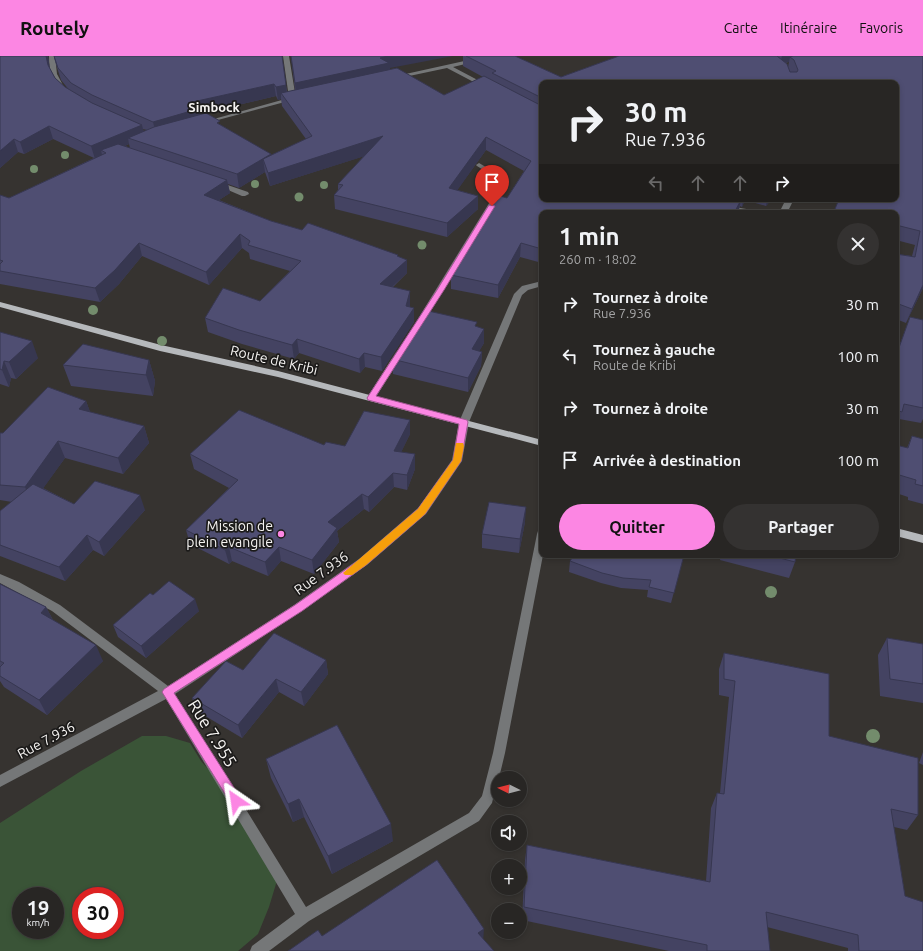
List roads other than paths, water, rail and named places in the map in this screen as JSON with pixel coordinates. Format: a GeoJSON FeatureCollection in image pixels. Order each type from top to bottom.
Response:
{"type":"FeatureCollection","features":[{"type":"Feature","properties":{"kind":"main road","name":"Route de Kribi"},"geometry":{"type":"LineString","coordinates":[[0,304],[160,348],[278,374],[539,442]]}},
{"type":"Feature","properties":{"kind":"main road"},"geometry":{"type":"LineString","coordinates":[[899,533],[923,539]]}},
{"type":"Feature","properties":{"kind":"street"},"geometry":{"type":"LineString","coordinates":[[52,56],[56,80],[66,94]]}},
{"type":"Feature","properties":{"kind":"street"},"geometry":{"type":"LineString","coordinates":[[286,56],[292,99]]}},
{"type":"Feature","properties":{"kind":"street"},"geometry":{"type":"LineString","coordinates":[[389,78],[495,56]]}},
{"type":"Feature","properties":{"kind":"street"},"geometry":{"type":"LineString","coordinates":[[448,66],[495,91]]}},
{"type":"Feature","properties":{"kind":"street"},"geometry":{"type":"LineString","coordinates":[[201,125],[299,97]]}},
{"type":"Feature","properties":{"kind":"street"},"geometry":{"type":"LineString","coordinates":[[416,328],[503,187],[500,177],[479,165]]}},
{"type":"Feature","properties":{"kind":"street"},"geometry":{"type":"LineString","coordinates":[[208,181],[245,194]]}},
{"type":"Feature","properties":{"kind":"street"},"geometry":{"type":"LineString","coordinates":[[722,206],[743,210]]}},
{"type":"Feature","properties":{"kind":"street","name":"Rue 7.936"},"geometry":{"type":"LineString","coordinates":[[0,781],[168,692],[318,594],[362,562],[422,512],[457,461],[464,422],[518,294],[525,288],[539,284]]}},
{"type":"Feature","properties":{"kind":"street"},"geometry":{"type":"LineString","coordinates":[[371,398],[404,347]]}},
{"type":"Feature","properties":{"kind":"street"},"geometry":{"type":"LineString","coordinates":[[256,951],[304,916],[474,817],[488,799],[539,549]]}},
{"type":"Feature","properties":{"kind":"street","name":"Rue 7.955"},"geometry":{"type":"LineString","coordinates":[[0,578],[56,608],[168,692],[304,916]]}},
{"type":"Feature","properties":{"kind":"place","name":"Mission de plein evangile"},"geometry":{"type":"Point","coordinates":[281,534]}},
{"type":"Feature","properties":{"kind":"district","name":"Simbock"},"geometry":{"type":"Point","coordinates":[214,107]}}]}
